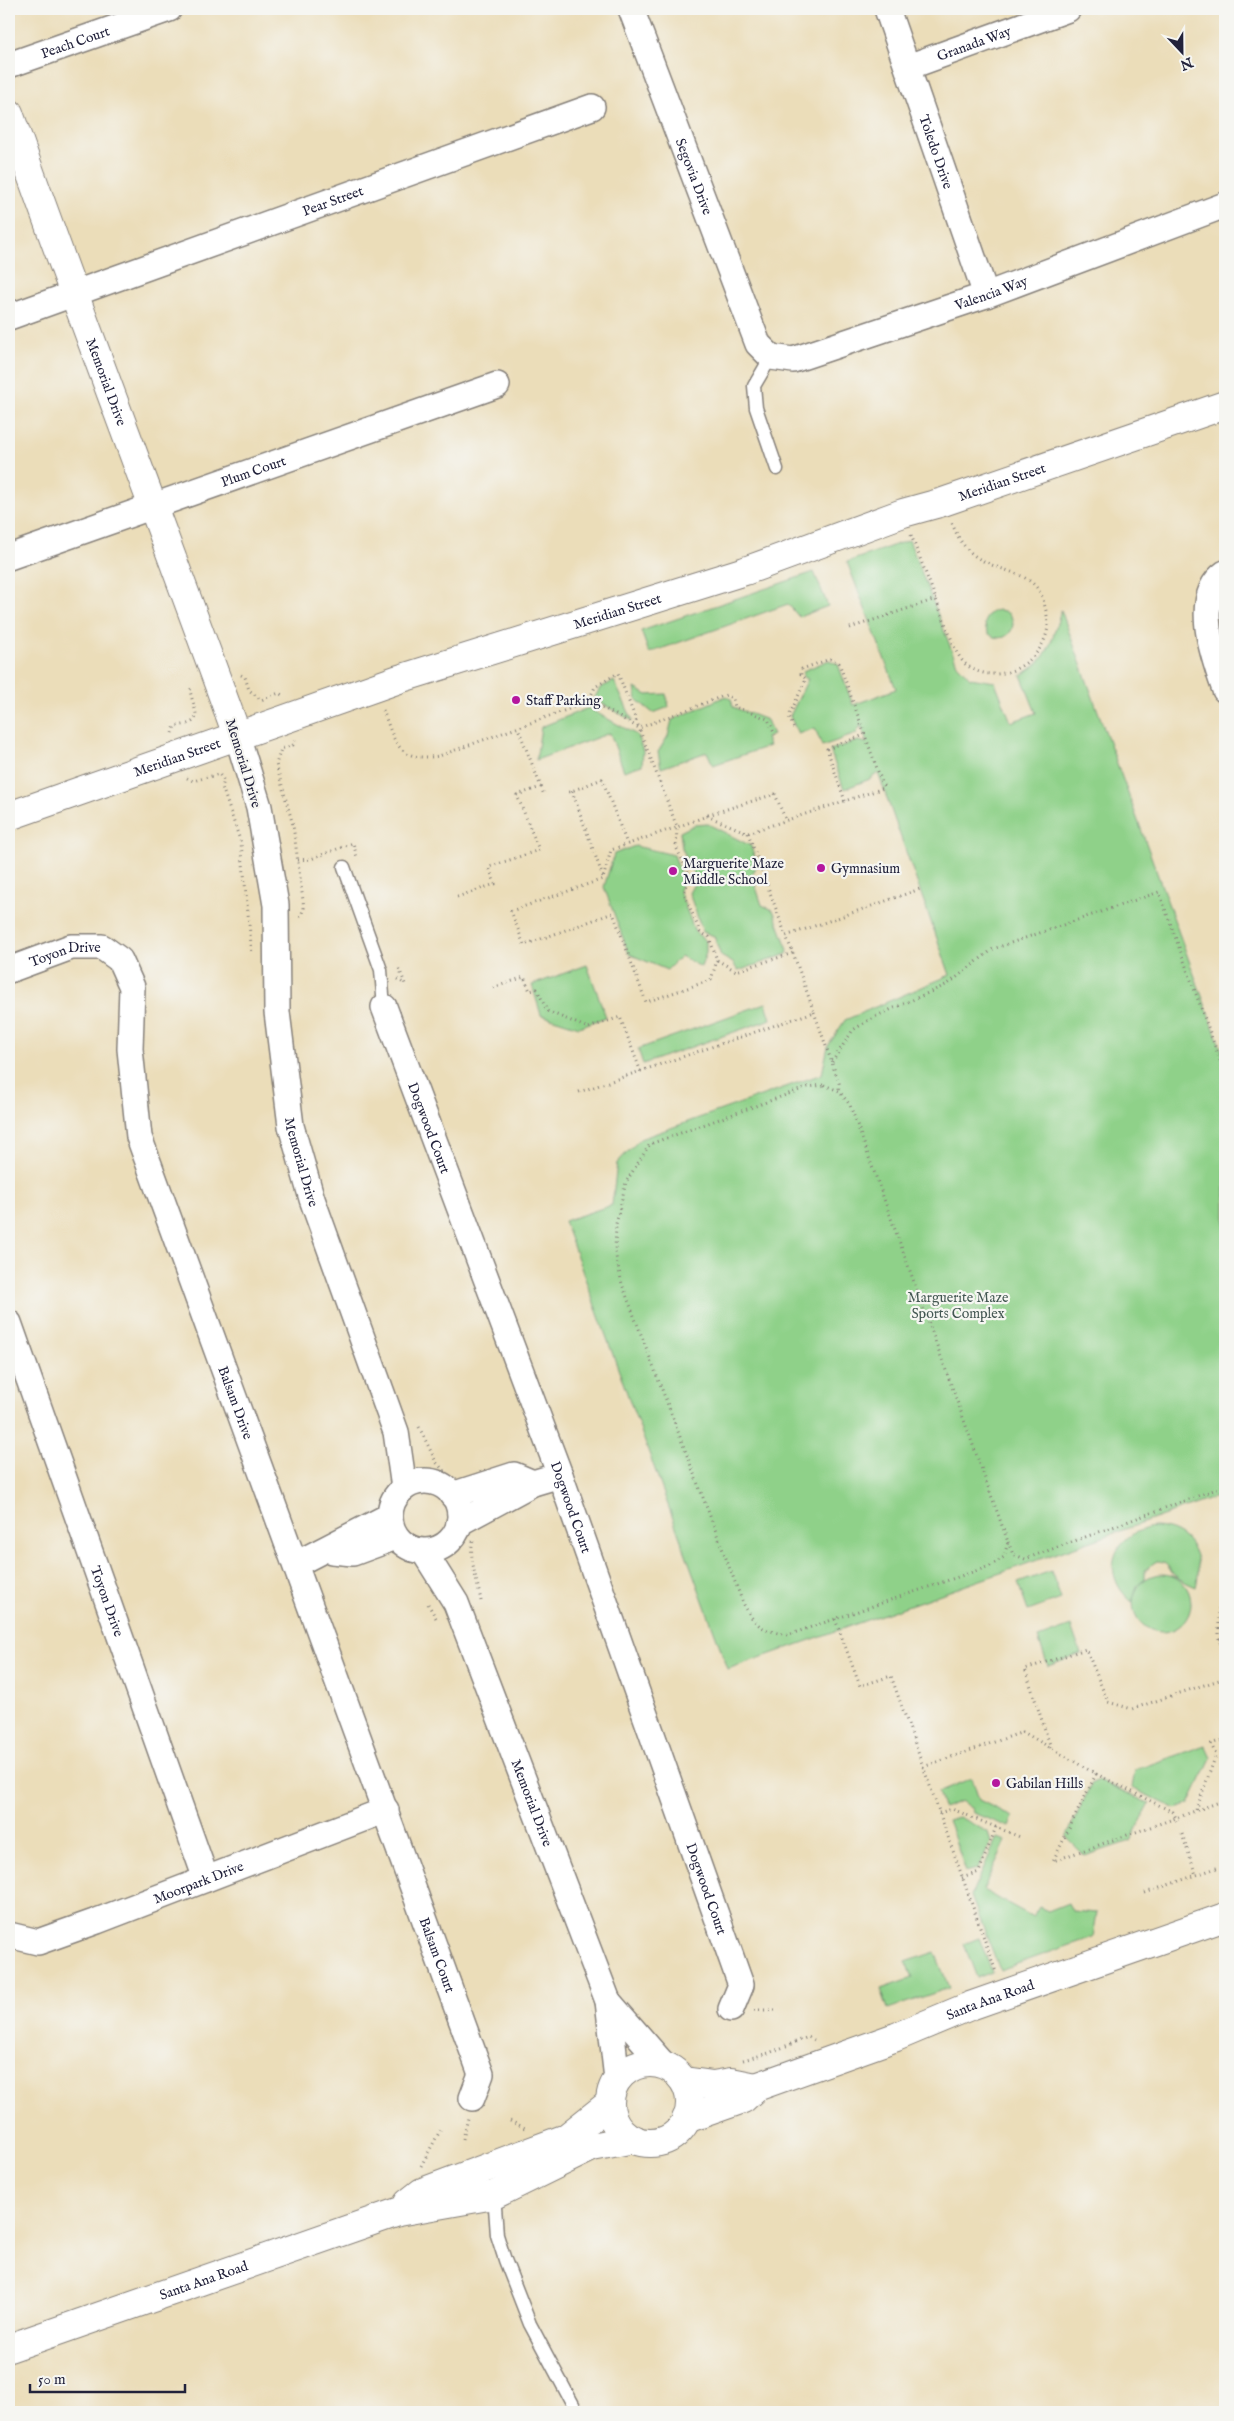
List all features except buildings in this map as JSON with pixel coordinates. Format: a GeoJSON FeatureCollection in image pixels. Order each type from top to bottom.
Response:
{"type":"FeatureCollection","features":[{"type":"Feature","properties":{"kind":"street","name":"Peach Court"},"geometry":{"type":"LineString","coordinates":[[9,65],[169,9]]}},
{"type":"Feature","properties":{"kind":"street","name":"Segovia Drive"},"geometry":{"type":"LineString","coordinates":[[631,9],[764,350]]}},
{"type":"Feature","properties":{"kind":"street","name":"Toledo Drive"},"geometry":{"type":"LineString","coordinates":[[887,9],[986,295]]}},
{"type":"Feature","properties":{"kind":"street","name":"Granada Way"},"geometry":{"type":"LineString","coordinates":[[908,67],[1068,9]]}},
{"type":"Feature","properties":{"kind":"street","name":"Pear Street"},"geometry":{"type":"LineString","coordinates":[[9,316],[592,107]]}},
{"type":"Feature","properties":{"kind":"street","name":"Memorial Drive"},"geometry":{"type":"LineString","coordinates":[[9,113],[73,294],[237,735],[259,807],[276,905],[277,1012],[291,1126],[312,1198],[407,1428]]}},
{"type":"Feature","properties":{"kind":"street","name":"Valencia Way"},"geometry":{"type":"LineString","coordinates":[[764,350],[793,360],[986,295],[1225,205]]}},
{"type":"Feature","properties":{"kind":"street","name":"Plum Court"},"geometry":{"type":"LineString","coordinates":[[9,557],[498,385]]}},
{"type":"Feature","properties":{"kind":"street","name":"Meridian Street"},"geometry":{"type":"LineString","coordinates":[[9,816],[374,687],[745,571],[903,514],[1225,405]]}},
{"type":"Feature","properties":{"kind":"street"},"geometry":{"type":"LineString","coordinates":[[1224,573],[1209,594],[1207,619],[1213,656],[1225,690]]}},
{"type":"Feature","properties":{"kind":"street","name":"Toyon Drive"},"geometry":{"type":"LineString","coordinates":[[9,970],[72,947],[102,947],[120,960],[132,987]]}},
{"type":"Feature","properties":{"kind":"street","name":"Balsam Drive"},"geometry":{"type":"LineString","coordinates":[[132,987],[130,1049],[139,1137],[386,1810]]}},
{"type":"Feature","properties":{"kind":"street","name":"Dogwood Court"},"geometry":{"type":"LineString","coordinates":[[384,1007],[560,1475],[741,1985],[731,2009]]}},
{"type":"Feature","properties":{"kind":"street","name":"Toyon Drive"},"geometry":{"type":"LineString","coordinates":[[9,1324],[206,1880]]}},
{"type":"Feature","properties":{"kind":"street"},"geometry":{"type":"LineString","coordinates":[[407,1428],[460,1511],[451,1538]]}},
{"type":"Feature","properties":{"kind":"street"},"geometry":{"type":"LineString","coordinates":[[404,1488],[407,1428]]}},
{"type":"Feature","properties":{"kind":"street"},"geometry":{"type":"LineString","coordinates":[[533,1483],[514,1475],[444,1484],[414,1483],[404,1488],[391,1506],[393,1527],[414,1550],[451,1538],[533,1483],[560,1475]]}},
{"type":"Feature","properties":{"kind":"street"},"geometry":{"type":"LineString","coordinates":[[296,1564],[322,1551],[393,1527]]}},
{"type":"Feature","properties":{"kind":"street","name":"Memorial Drive"},"geometry":{"type":"LineString","coordinates":[[451,1538],[456,1603],[608,2001]]}},
{"type":"Feature","properties":{"kind":"street","name":"Moorpark Drive"},"geometry":{"type":"LineString","coordinates":[[9,1935],[38,1942],[206,1880],[386,1810]]}},
{"type":"Feature","properties":{"kind":"street","name":"Balsam Court"},"geometry":{"type":"LineString","coordinates":[[386,1810],[481,2074],[472,2098]]}},
{"type":"Feature","properties":{"kind":"street","name":"Santa Ana Road"},"geometry":{"type":"LineString","coordinates":[[9,2348],[398,2212],[494,2195],[592,2147],[634,2139],[654,2142],[667,2139],[678,2130],[686,2119],[743,2099],[756,2087],[896,2037],[970,2006],[1225,1917]]}},
{"type":"Feature","properties":{"kind":"street"},"geometry":{"type":"LineString","coordinates":[[608,2001],[674,2073],[689,2094],[690,2106],[686,2119]]}},
{"type":"Feature","properties":{"kind":"street"},"geometry":{"type":"LineString","coordinates":[[608,2001],[614,2091],[612,2116],[618,2127],[634,2139]]}},
{"type":"Feature","properties":{"kind":"street","name":"Santa Ana Road"},"geometry":{"type":"LineString","coordinates":[[398,2212],[422,2192],[566,2138],[614,2091],[627,2070],[639,2064],[651,2063],[674,2073],[713,2085],[731,2082],[756,2087]]}},
{"type":"Feature","properties":{"kind":"lane"},"geometry":{"type":"LineString","coordinates":[[764,350],[754,386],[756,408],[777,469]]}},
{"type":"Feature","properties":{"kind":"lane"},"geometry":{"type":"LineString","coordinates":[[344,867],[381,970],[384,1007]]}},
{"type":"Feature","properties":{"kind":"lane"},"geometry":{"type":"LineString","coordinates":[[494,2166],[497,2235],[504,2260],[530,2324],[577,2412]]}},
{"type":"Feature","properties":{"kind":"path"},"geometry":{"type":"LineString","coordinates":[[903,514],[956,651],[967,666],[982,673],[1002,675],[1021,667],[1037,652],[1048,626],[1042,595],[1032,580],[976,557],[959,540],[943,502]]}},
{"type":"Feature","properties":{"kind":"path"},"geometry":{"type":"LineString","coordinates":[[850,628],[936,599]]}},
{"type":"Feature","properties":{"kind":"path"},"geometry":{"type":"LineString","coordinates":[[707,816],[748,833],[884,788],[839,663],[830,659],[802,669],[801,674],[806,679],[789,716],[794,728]]}},
{"type":"Feature","properties":{"kind":"path"},"geometry":{"type":"LineString","coordinates":[[374,687],[396,746],[407,754],[423,758],[439,756],[589,700],[595,687],[618,673],[677,828],[676,847],[690,878],[684,893],[700,932],[709,937],[717,960],[711,980],[646,1002],[613,914],[524,945],[511,911],[603,879]]}},
{"type":"Feature","properties":{"kind":"path"},"geometry":{"type":"LineString","coordinates":[[245,677],[249,690],[261,700],[279,693]]}},
{"type":"Feature","properties":{"kind":"path"},"geometry":{"type":"LineString","coordinates":[[639,728],[726,695],[733,699],[735,707],[768,718],[775,735]]}},
{"type":"Feature","properties":{"kind":"path"},"geometry":{"type":"LineString","coordinates":[[175,726],[190,725],[196,719],[197,709],[191,697]]}},
{"type":"Feature","properties":{"kind":"path"},"geometry":{"type":"LineString","coordinates":[[589,700],[639,728]]}},
{"type":"Feature","properties":{"kind":"path"},"geometry":{"type":"LineString","coordinates":[[518,728],[544,795]]}},
{"type":"Feature","properties":{"kind":"path"},"geometry":{"type":"LineString","coordinates":[[845,801],[827,749],[864,735]]}},
{"type":"Feature","properties":{"kind":"path"},"geometry":{"type":"LineString","coordinates":[[293,745],[281,749],[276,764],[293,825],[298,856],[304,908],[300,927]]}},
{"type":"Feature","properties":{"kind":"path"},"geometry":{"type":"LineString","coordinates":[[193,781],[219,774],[224,781],[222,787],[240,843],[252,955]]}},
{"type":"Feature","properties":{"kind":"path"},"geometry":{"type":"LineString","coordinates":[[603,879],[570,791],[602,779],[627,844]]}},
{"type":"Feature","properties":{"kind":"path"},"geometry":{"type":"LineString","coordinates":[[457,897],[496,884],[489,868],[539,850],[517,795],[541,787]]}},
{"type":"Feature","properties":{"kind":"path"},"geometry":{"type":"LineString","coordinates":[[603,879],[611,850],[775,794],[786,821]]}},
{"type":"Feature","properties":{"kind":"path"},"geometry":{"type":"LineString","coordinates":[[748,833],[832,1062],[839,1083],[839,1091]]}},
{"type":"Feature","properties":{"kind":"path"},"geometry":{"type":"LineString","coordinates":[[786,936],[920,889]]}},
{"type":"Feature","properties":{"kind":"path"},"geometry":{"type":"LineString","coordinates":[[832,1062],[853,1030],[872,1018],[948,984],[993,949],[1159,892],[1225,1074]]}},
{"type":"Feature","properties":{"kind":"path"},"geometry":{"type":"LineString","coordinates":[[717,960],[736,971],[793,953]]}},
{"type":"Feature","properties":{"kind":"path"},"geometry":{"type":"LineString","coordinates":[[493,988],[524,977],[530,991],[538,989],[547,1011],[588,1028],[620,1017],[641,1072]]}},
{"type":"Feature","properties":{"kind":"path"},"geometry":{"type":"LineString","coordinates":[[579,1092],[814,1012]]}},
{"type":"Feature","properties":{"kind":"path"},"geometry":{"type":"LineString","coordinates":[[1008,1542],[1004,1557],[990,1566],[788,1636],[767,1632],[754,1624],[743,1603],[625,1293],[615,1252],[616,1224],[626,1182],[650,1144],[808,1087],[824,1085],[839,1091],[850,1105],[1013,1554],[1025,1559],[1225,1486]]}},
{"type":"Feature","properties":{"kind":"path"},"geometry":{"type":"LineString","coordinates":[[407,1428],[425,1435],[444,1484]]}},
{"type":"Feature","properties":{"kind":"path"},"geometry":{"type":"LineString","coordinates":[[451,1538],[470,1551],[477,1575]]}},
{"type":"Feature","properties":{"kind":"path"},"geometry":{"type":"LineString","coordinates":[[1225,1593],[1219,1606],[1219,1639],[1225,1654]]}},
{"type":"Feature","properties":{"kind":"path"},"geometry":{"type":"LineString","coordinates":[[424,1595],[431,1610]]}},
{"type":"Feature","properties":{"kind":"path"},"geometry":{"type":"LineString","coordinates":[[835,1619],[860,1686],[891,1676],[996,1972]]}},
{"type":"Feature","properties":{"kind":"path"},"geometry":{"type":"LineString","coordinates":[[1219,1639],[1225,1637]]}},
{"type":"Feature","properties":{"kind":"path"},"geometry":{"type":"LineString","coordinates":[[1051,1748],[1025,1669],[1086,1649],[1108,1702],[1132,1709],[1225,1678]]}},
{"type":"Feature","properties":{"kind":"path"},"geometry":{"type":"LineString","coordinates":[[923,1767],[1023,1732],[1096,1774],[1173,1812],[1178,1824]]}},
{"type":"Feature","properties":{"kind":"path"},"geometry":{"type":"LineString","coordinates":[[1196,1811],[1216,1755],[1211,1744],[1225,1739]]}},
{"type":"Feature","properties":{"kind":"path"},"geometry":{"type":"LineString","coordinates":[[1096,1774],[1054,1861],[1225,1800]]}},
{"type":"Feature","properties":{"kind":"path"},"geometry":{"type":"LineString","coordinates":[[939,1813],[952,1809],[1020,1837]]}},
{"type":"Feature","properties":{"kind":"path"},"geometry":{"type":"LineString","coordinates":[[962,1878],[979,1872],[996,1827]]}},
{"type":"Feature","properties":{"kind":"path"},"geometry":{"type":"LineString","coordinates":[[1182,1834],[1196,1875]]}},
{"type":"Feature","properties":{"kind":"path"},"geometry":{"type":"LineString","coordinates":[[1145,1893],[1225,1865]]}},
{"type":"Feature","properties":{"kind":"path"},"geometry":{"type":"LineString","coordinates":[[740,2060],[769,2053],[808,2037]]}},
{"type":"Feature","properties":{"kind":"path"},"geometry":{"type":"LineString","coordinates":[[420,2170],[427,2152],[440,2129]]}},
{"type":"Feature","properties":{"kind":"green space","name":"Marguerite Maze Sports Complex"},"geometry":{"type":"Polygon","coordinates":[[[909,540],[957,664],[970,678],[995,682],[1011,722],[1036,713],[1021,675],[1038,663],[1044,655],[1052,639],[1061,610],[1225,1059],[1225,1494],[728,1669],[564,1221],[612,1205],[617,1163],[640,1139],[822,1074],[828,1046],[845,1020],[950,975],[878,773],[870,779],[844,789],[830,750],[858,741],[867,743],[861,725],[856,734],[822,746],[815,728],[798,734],[790,716],[808,679],[803,677],[803,671],[829,660],[838,664],[853,705],[896,689],[847,562],[909,540]]]}},
{"type":"Feature","properties":{"kind":"green space"},"geometry":{"type":"Polygon","coordinates":[[[814,572],[828,606],[799,617],[788,604],[649,653],[641,631],[814,572]]]}},
{"type":"Feature","properties":{"kind":"green space"},"geometry":{"type":"Polygon","coordinates":[[[999,610],[1009,614],[1013,624],[1009,634],[999,638],[989,634],[985,624],[989,614],[999,610]]]}},
{"type":"Feature","properties":{"kind":"green space"},"geometry":{"type":"Polygon","coordinates":[[[614,681],[633,721],[594,699],[600,688],[614,681]]]}},
{"type":"Feature","properties":{"kind":"green space"},"geometry":{"type":"Polygon","coordinates":[[[635,688],[647,695],[666,694],[669,707],[653,713],[637,700],[635,688]]]}},
{"type":"Feature","properties":{"kind":"green space"},"geometry":{"type":"Polygon","coordinates":[[[726,696],[731,699],[733,707],[767,720],[773,735],[766,738],[769,746],[713,765],[707,752],[661,768],[658,752],[668,736],[672,720],[726,696]]]}},
{"type":"Feature","properties":{"kind":"green space"},"geometry":{"type":"Polygon","coordinates":[[[588,708],[637,735],[643,751],[642,765],[624,771],[610,733],[536,760],[541,727],[588,708]]]}},
{"type":"Feature","properties":{"kind":"green space"},"geometry":{"type":"Polygon","coordinates":[[[708,824],[751,846],[757,865],[752,875],[762,905],[773,910],[788,950],[787,954],[738,971],[733,963],[721,956],[714,936],[703,932],[689,893],[696,880],[682,848],[680,832],[694,825],[708,824]]]}},
{"type":"Feature","properties":{"kind":"green space"},"geometry":{"type":"Polygon","coordinates":[[[635,846],[674,855],[683,880],[679,890],[695,932],[706,941],[706,953],[701,967],[681,956],[667,970],[629,954],[604,887],[614,854],[635,846]]]}},
{"type":"Feature","properties":{"kind":"green space"},"geometry":{"type":"Polygon","coordinates":[[[587,965],[606,1017],[579,1027],[541,1015],[532,985],[587,965]]]}},
{"type":"Feature","properties":{"kind":"green space"},"geometry":{"type":"Polygon","coordinates":[[[766,1003],[771,1019],[643,1064],[638,1049],[766,1003]]]}},
{"type":"Feature","properties":{"kind":"green space"},"geometry":{"type":"Polygon","coordinates":[[[1154,1527],[1176,1532],[1191,1545],[1198,1564],[1196,1587],[1179,1578],[1164,1563],[1155,1562],[1145,1570],[1145,1579],[1137,1586],[1132,1602],[1122,1591],[1116,1579],[1113,1568],[1115,1556],[1120,1546],[1128,1537],[1154,1527]]]}},
{"type":"Feature","properties":{"kind":"green space"},"geometry":{"type":"Polygon","coordinates":[[[1051,1571],[1061,1599],[1028,1611],[1018,1583],[1051,1571]]]}},
{"type":"Feature","properties":{"kind":"green space"},"geometry":{"type":"Polygon","coordinates":[[[1162,1574],[1173,1576],[1186,1587],[1191,1603],[1189,1614],[1178,1627],[1162,1632],[1151,1630],[1138,1619],[1133,1603],[1135,1592],[1146,1579],[1162,1574]]]}},
{"type":"Feature","properties":{"kind":"green space"},"geometry":{"type":"Polygon","coordinates":[[[1071,1626],[1081,1654],[1048,1666],[1038,1638],[1071,1626]]]}},
{"type":"Feature","properties":{"kind":"green space"},"geometry":{"type":"Polygon","coordinates":[[[1205,1745],[1211,1758],[1189,1804],[1176,1809],[1132,1788],[1135,1770],[1205,1745]]]}},
{"type":"Feature","properties":{"kind":"green space"},"geometry":{"type":"Polygon","coordinates":[[[972,1778],[979,1800],[1013,1817],[1009,1827],[973,1813],[972,1809],[961,1801],[943,1808],[938,1792],[972,1778]]]}},
{"type":"Feature","properties":{"kind":"green space"},"geometry":{"type":"Polygon","coordinates":[[[1099,1780],[1150,1804],[1130,1841],[1085,1856],[1066,1837],[1092,1783],[1099,1780]]]}},
{"type":"Feature","properties":{"kind":"green space"},"geometry":{"type":"Polygon","coordinates":[[[959,1817],[988,1832],[991,1843],[977,1869],[966,1872],[948,1820],[959,1817]]]}},
{"type":"Feature","properties":{"kind":"green space"},"geometry":{"type":"Polygon","coordinates":[[[997,1838],[1006,1841],[983,1890],[1033,1917],[1039,1907],[1048,1911],[1068,1903],[1072,1911],[1097,1913],[1093,1937],[1000,1970],[971,1896],[997,1838]]]}},
{"type":"Feature","properties":{"kind":"green space"},"geometry":{"type":"Polygon","coordinates":[[[979,1938],[992,1972],[977,1978],[964,1944],[979,1938]]]}},
{"type":"Feature","properties":{"kind":"green space"},"geometry":{"type":"Polygon","coordinates":[[[935,1952],[949,1988],[888,2009],[881,1989],[912,1978],[906,1962],[935,1952]]]}},
{"type":"Feature","properties":{"kind":"place","name":"Staff Parking"},"geometry":{"type":"Point","coordinates":[516,700]}},
{"type":"Feature","properties":{"kind":"place","name":"Gymnasium"},"geometry":{"type":"Point","coordinates":[821,868]}},
{"type":"Feature","properties":{"kind":"place","name":"Marguerite Maze Middle School"},"geometry":{"type":"Point","coordinates":[673,871]}},
{"type":"Feature","properties":{"kind":"place","name":"Gabilan Hills"},"geometry":{"type":"Point","coordinates":[996,1783]}}]}
